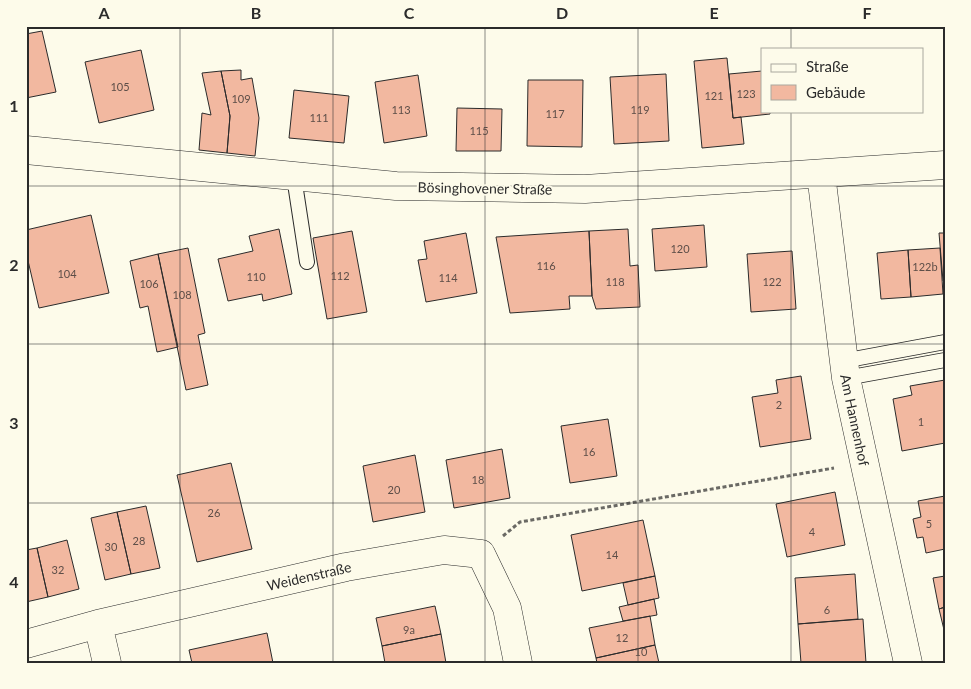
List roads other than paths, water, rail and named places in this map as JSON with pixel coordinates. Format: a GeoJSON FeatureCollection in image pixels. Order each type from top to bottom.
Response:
{"type":"FeatureCollection","features":[{"type":"Feature","properties":{"kind":"street","name":"Bösinghovener Straße"},"geometry":{"type":"LineString","coordinates":[[26,150],[396,186],[585,189],[945,165]]}},
{"type":"Feature","properties":{"kind":"street","name":"Am Hannenhof"},"geometry":{"type":"LineString","coordinates":[[821,174],[844,369],[908,663]]}},
{"type":"Feature","properties":{"kind":"street","name":"Weidenstraße"},"geometry":{"type":"LineString","coordinates":[[26,644],[98,624],[346,567],[444,550],[481,554],[507,608],[518,663]]}},
{"type":"Feature","properties":{"kind":"street"},"geometry":{"type":"LineString","coordinates":[[98,624],[107,663]]}},
{"type":"Feature","properties":{"kind":"lane"},"geometry":{"type":"LineString","coordinates":[[294,176],[307,262]]}},
{"type":"Feature","properties":{"kind":"lane"},"geometry":{"type":"LineString","coordinates":[[844,369],[945,342]]}},
{"type":"Feature","properties":{"kind":"lane"},"geometry":{"type":"LineString","coordinates":[[844,369],[945,360]]}}]}
